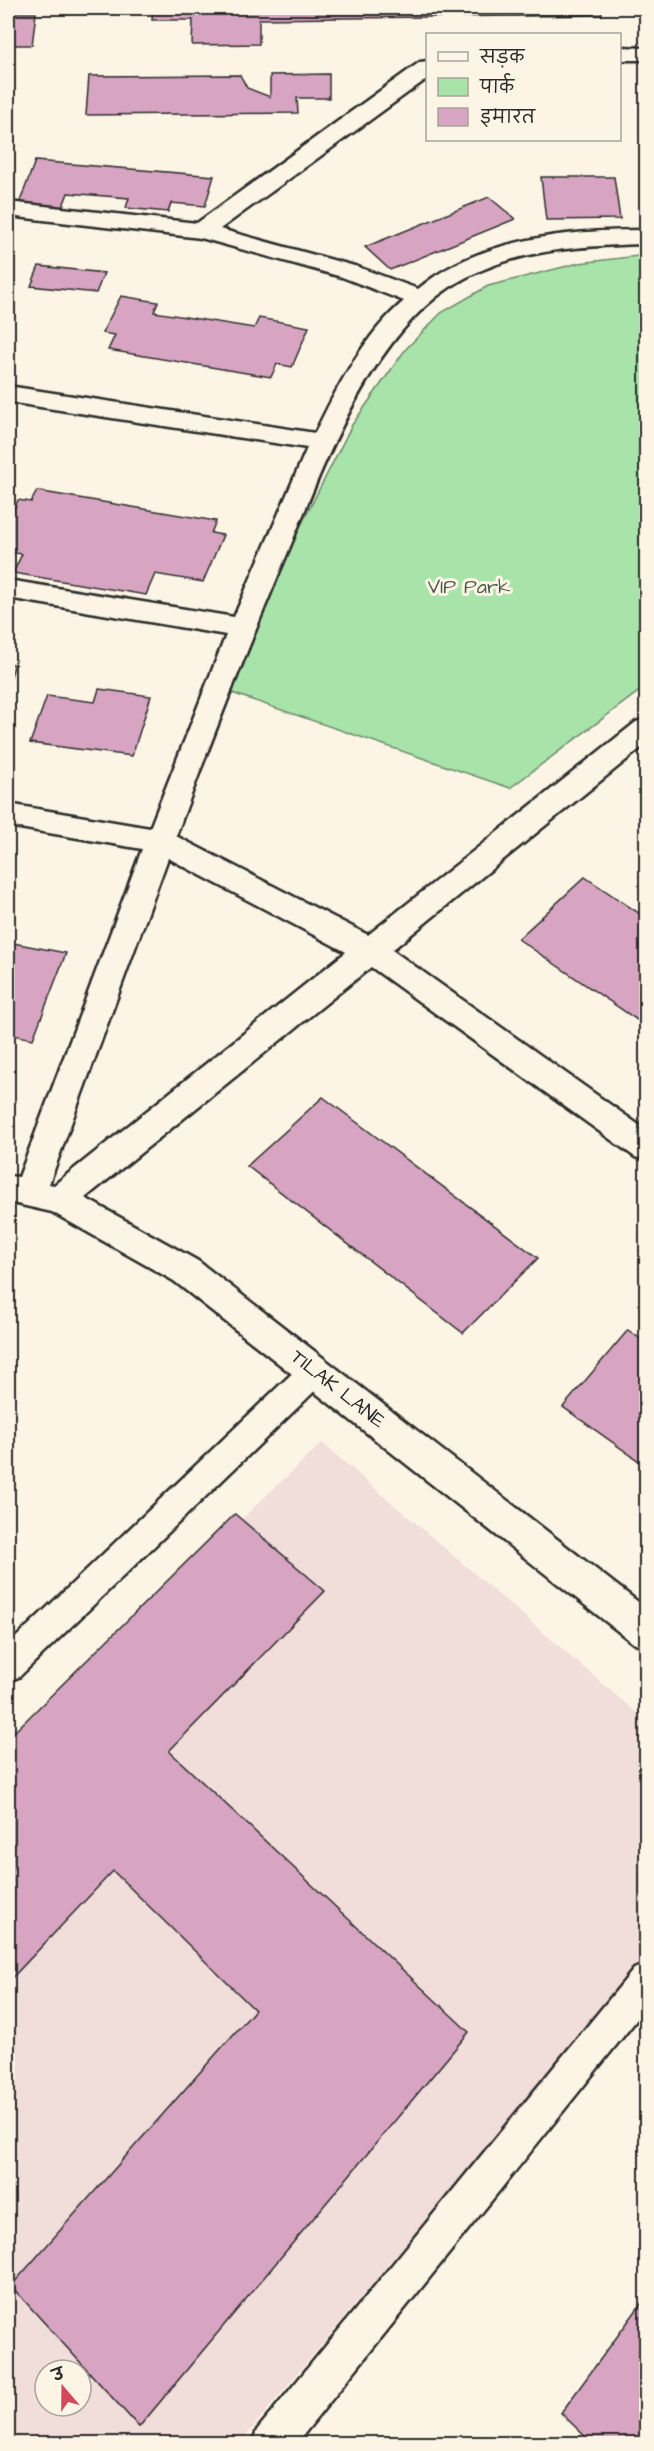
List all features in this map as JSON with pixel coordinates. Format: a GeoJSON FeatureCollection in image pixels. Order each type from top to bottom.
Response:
{"type":"FeatureCollection","features":[{"type":"Feature","properties":{"kind":"street"},"geometry":{"type":"LineString","coordinates":[[621,54],[646,54]]}},
{"type":"Feature","properties":{"kind":"street"},"geometry":{"type":"LineString","coordinates":[[202,231],[426,68]]}},
{"type":"Feature","properties":{"kind":"street"},"geometry":{"type":"LineString","coordinates":[[8,209],[202,231],[350,272],[422,299]]}},
{"type":"Feature","properties":{"kind":"street"},"geometry":{"type":"LineString","coordinates":[[32,1194],[215,693],[322,442],[377,348],[422,299],[447,279],[485,260],[582,240],[646,237]]}},
{"type":"Feature","properties":{"kind":"street"},"geometry":{"type":"LineString","coordinates":[[8,394],[322,442]]}},
{"type":"Feature","properties":{"kind":"street"},"geometry":{"type":"LineString","coordinates":[[8,589],[243,628]]}},
{"type":"Feature","properties":{"kind":"street"},"geometry":{"type":"LineString","coordinates":[[32,1194],[369,950],[646,729]]}},
{"type":"Feature","properties":{"kind":"street"},"geometry":{"type":"LineString","coordinates":[[8,815],[160,841],[369,950],[646,1148]]}},
{"type":"Feature","properties":{"kind":"street","name":"TILAK LANE"},"geometry":{"type":"LineString","coordinates":[[32,1194],[186,1271],[646,1630]]}},
{"type":"Feature","properties":{"kind":"lane"},"geometry":{"type":"LineString","coordinates":[[8,1666],[315,1371]]}},
{"type":"Feature","properties":{"kind":"lane"},"geometry":{"type":"LineString","coordinates":[[271,2444],[646,1982]]}},
{"type":"Feature","properties":{"kind":"shaded area"},"geometry":{"type":"Polygon","coordinates":[[[322,1443],[646,1721],[646,1954],[240,2443],[8,2444],[8,1740],[322,1443]]]}},
{"type":"Feature","properties":{"kind":"green space","name":"VIP Park"},"geometry":{"type":"Polygon","coordinates":[[[646,255],[646,686],[510,788],[226,691],[263,600],[352,425],[405,350],[441,313],[488,286],[579,263],[646,255]]]}},
{"type":"Feature","properties":{"kind":"building"},"geometry":{"type":"Polygon","coordinates":[[[153,8],[601,8],[602,15],[259,19],[259,44],[192,45],[193,20],[152,20],[153,8]]]}},
{"type":"Feature","properties":{"kind":"building"},"geometry":{"type":"Polygon","coordinates":[[[8,13],[36,13],[32,45],[8,45],[8,13]]]}},
{"type":"Feature","properties":{"kind":"building"},"geometry":{"type":"Polygon","coordinates":[[[329,74],[329,98],[297,98],[298,113],[86,115],[89,76],[240,75],[247,88],[270,97],[270,75],[329,74]]]}},
{"type":"Feature","properties":{"kind":"building"},"geometry":{"type":"Polygon","coordinates":[[[35,161],[214,176],[205,206],[171,203],[168,212],[126,208],[129,198],[68,193],[61,211],[18,207],[35,161]]]}},
{"type":"Feature","properties":{"kind":"building"},"geometry":{"type":"Polygon","coordinates":[[[541,177],[614,177],[620,219],[546,220],[541,177]]]}},
{"type":"Feature","properties":{"kind":"building"},"geometry":{"type":"Polygon","coordinates":[[[489,197],[515,219],[390,270],[365,247],[489,197]]]}},
{"type":"Feature","properties":{"kind":"building"},"geometry":{"type":"Polygon","coordinates":[[[39,266],[104,273],[96,293],[31,286],[39,266]]]}},
{"type":"Feature","properties":{"kind":"building"},"geometry":{"type":"Polygon","coordinates":[[[121,296],[158,302],[154,312],[254,328],[259,318],[309,327],[292,367],[277,364],[271,377],[108,350],[115,335],[102,333],[121,296]]]}},
{"type":"Feature","properties":{"kind":"building"},"geometry":{"type":"Polygon","coordinates":[[[37,491],[216,521],[211,533],[223,535],[203,582],[155,574],[146,595],[13,573],[22,554],[8,552],[8,523],[18,500],[31,502],[37,491]]]}},
{"type":"Feature","properties":{"kind":"building"},"geometry":{"type":"Polygon","coordinates":[[[8,664],[15,664],[8,685],[8,664]]]}},
{"type":"Feature","properties":{"kind":"building"},"geometry":{"type":"Polygon","coordinates":[[[99,689],[151,696],[132,756],[30,743],[47,696],[95,702],[99,689]]]}},
{"type":"Feature","properties":{"kind":"building"},"geometry":{"type":"Polygon","coordinates":[[[585,877],[646,918],[646,1026],[518,939],[585,877]]]}},
{"type":"Feature","properties":{"kind":"building"},"geometry":{"type":"Polygon","coordinates":[[[8,942],[66,953],[33,1039],[8,1034],[8,942]]]}},
{"type":"Feature","properties":{"kind":"building"},"geometry":{"type":"Polygon","coordinates":[[[323,1097],[538,1258],[463,1333],[247,1166],[323,1097]]]}},
{"type":"Feature","properties":{"kind":"building"},"geometry":{"type":"Polygon","coordinates":[[[628,1330],[646,1343],[646,1466],[563,1407],[628,1330]]]}},
{"type":"Feature","properties":{"kind":"building"},"geometry":{"type":"Polygon","coordinates":[[[235,1514],[325,1591],[169,1751],[469,2032],[139,2427],[93,2376],[93,2358],[76,2358],[11,2286],[255,2010],[113,1871],[8,1982],[8,1738],[235,1514]]]}},
{"type":"Feature","properties":{"kind":"building"},"geometry":{"type":"Polygon","coordinates":[[[646,2297],[646,2444],[593,2444],[561,2413],[646,2297]]]}}]}
